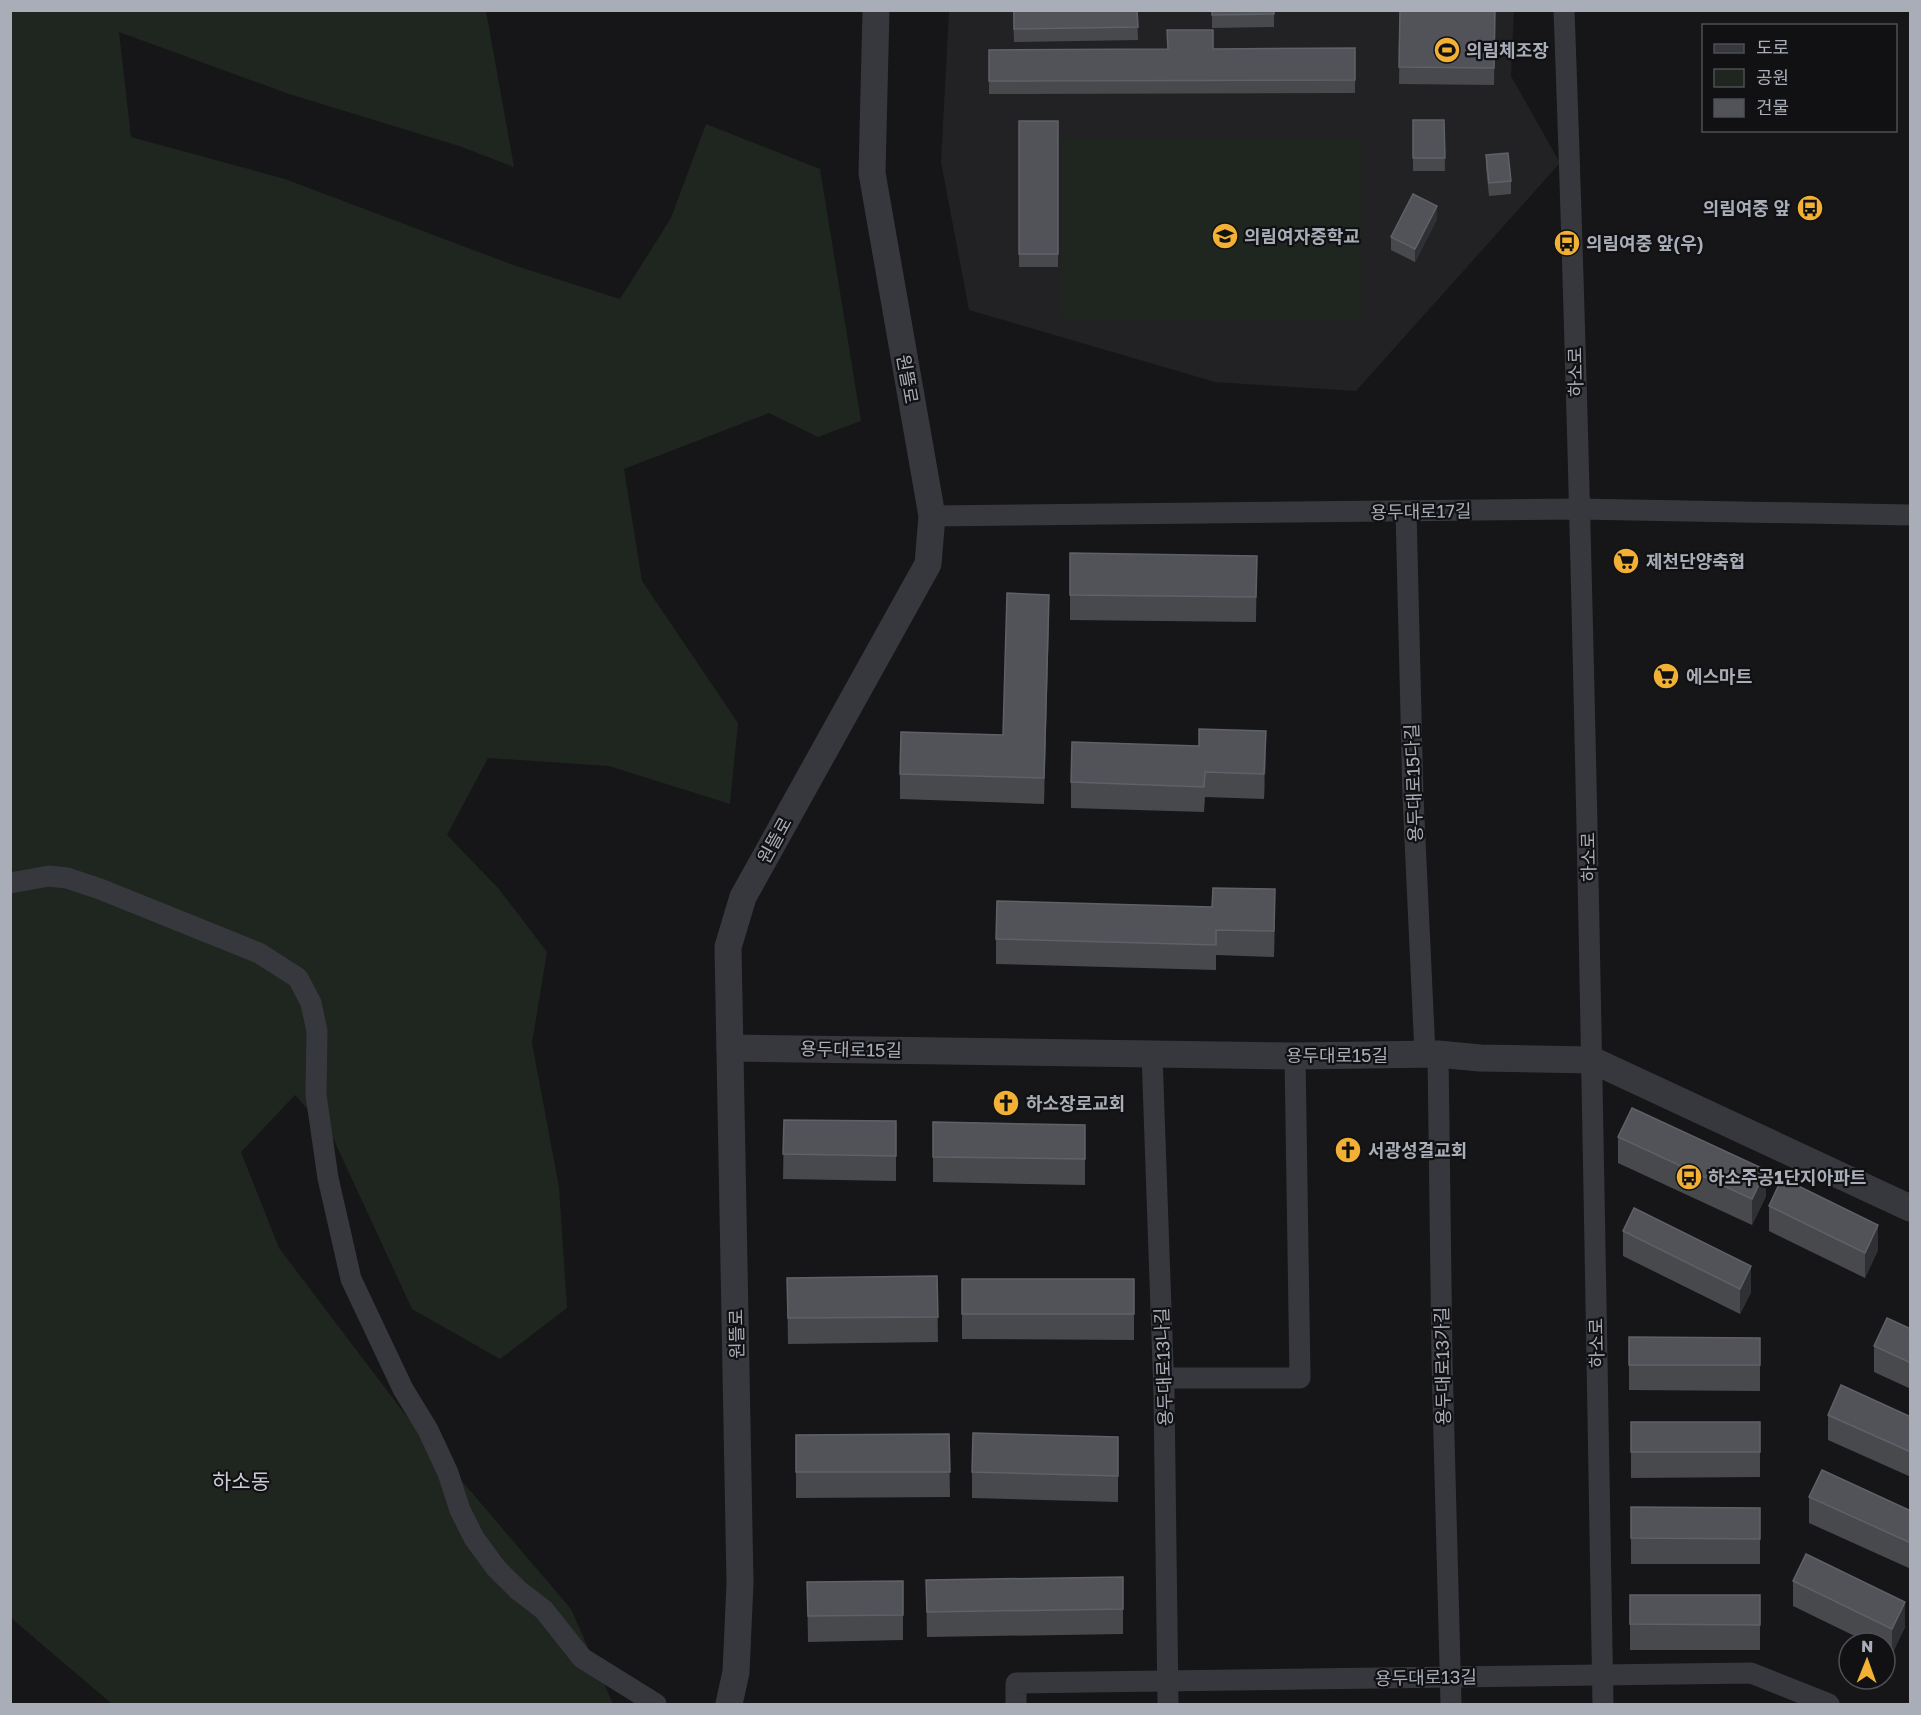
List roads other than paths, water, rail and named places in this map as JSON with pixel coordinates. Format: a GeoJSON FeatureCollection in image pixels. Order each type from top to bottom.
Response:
{"type":"FeatureCollection","features":[{"type":"Feature","properties":{"kind":"street","name":"원뜰로"},"geometry":{"type":"LineString","coordinates":[[729,1704],[736,1672],[740,1583],[728,947],[743,897],[928,564],[932,516],[872,173],[876,10]]}},
{"type":"Feature","properties":{"kind":"street","name":"하소로"},"geometry":{"type":"LineString","coordinates":[[1564,10],[1572,232],[1592,1060],[1603,1704]]}},
{"type":"Feature","properties":{"kind":"street","name":"용두대로17길"},"geometry":{"type":"LineString","coordinates":[[932,516],[1579,509],[1911,515]]}},
{"type":"Feature","properties":{"kind":"street","name":"용두대로15다길"},"geometry":{"type":"LineString","coordinates":[[1406,511],[1413,797],[1432,1054]]}},
{"type":"Feature","properties":{"kind":"street"},"geometry":{"type":"LineString","coordinates":[[10,883],[49,876],[67,878],[259,953],[298,978],[311,1003],[317,1031],[316,1095],[328,1178],[351,1279],[403,1389],[433,1440],[448,1473],[460,1510],[474,1538],[495,1568],[544,1610],[582,1658],[656,1704]]}},
{"type":"Feature","properties":{"kind":"street","name":"용두대로15길"},"geometry":{"type":"LineString","coordinates":[[730,1048],[1295,1056],[1432,1054],[1480,1058],[1592,1060],[1911,1208]]}},
{"type":"Feature","properties":{"kind":"street","name":"용두대로13나길"},"geometry":{"type":"LineString","coordinates":[[1152,1054],[1164,1378],[1168,1704]]}},
{"type":"Feature","properties":{"kind":"street","name":"용두대로13가길"},"geometry":{"type":"LineString","coordinates":[[1432,1054],[1451,1704]]}},
{"type":"Feature","properties":{"kind":"street"},"geometry":{"type":"LineString","coordinates":[[1164,1378],[1300,1378],[1295,1056]]}},
{"type":"Feature","properties":{"kind":"street","name":"용두대로13길"},"geometry":{"type":"LineString","coordinates":[[1016,1694],[1168,1681],[1751,1673],[1829,1704]]}},
{"type":"Feature","properties":{"kind":"place","name":"의림체조장"},"geometry":{"type":"Point","coordinates":[1447,50]}},
{"type":"Feature","properties":{"kind":"place","name":"의림여중 앞"},"geometry":{"type":"Point","coordinates":[1810,208]}},
{"type":"Feature","properties":{"kind":"place","name":"의림여자중학교"},"geometry":{"type":"Point","coordinates":[1225,236]}},
{"type":"Feature","properties":{"kind":"place","name":"의림여중 앞(우)"},"geometry":{"type":"Point","coordinates":[1567,243]}},
{"type":"Feature","properties":{"kind":"place","name":"제천단양축협"},"geometry":{"type":"Point","coordinates":[1626,561]}},
{"type":"Feature","properties":{"kind":"place","name":"에스마트"},"geometry":{"type":"Point","coordinates":[1666,676]}},
{"type":"Feature","properties":{"kind":"place","name":"하소장로교회"},"geometry":{"type":"Point","coordinates":[1006,1103]}},
{"type":"Feature","properties":{"kind":"place","name":"서광성결교회"},"geometry":{"type":"Point","coordinates":[1348,1150]}},
{"type":"Feature","properties":{"kind":"place","name":"하소주공1단지아파트"},"geometry":{"type":"Point","coordinates":[1689,1177]}},
{"type":"Feature","properties":{"kind":"district","name":"하소동"},"geometry":{"type":"Point","coordinates":[241,1481]}}]}
